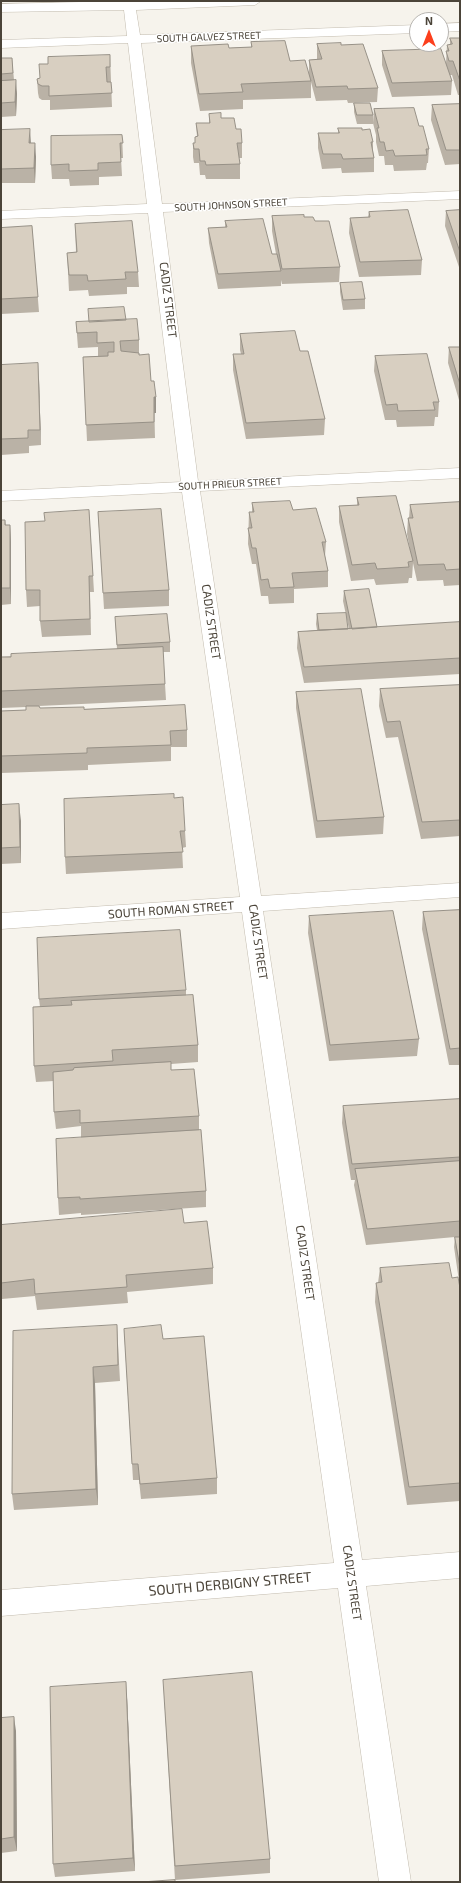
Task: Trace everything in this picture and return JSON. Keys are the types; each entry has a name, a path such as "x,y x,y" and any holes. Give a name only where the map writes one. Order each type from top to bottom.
{"street":[{"path":"1,8 255,1"},
{"name":"CADIZ STREET","path":"130,4 133,40 156,208 190,486 395,1882"},
{"path":"449,28 460,27"},
{"name":"SOUTH GALVEZ STREET","path":"1,44 409,28"},
{"name":"SOUTH JOHNSON STREET","path":"1,214 460,195"},
{"name":"SOUTH PRIEUR STREET","path":"1,496 460,473"},
{"name":"SOUTH ROMAN STREET","path":"1,921 460,890"},
{"name":"SOUTH DERBIGNY STREET","path":"1,1603 460,1564"}],"building":[{"path":"450,38 460,38 460,81 453,61 449,61 446,52 449,52 449,45 452,44"},
{"path":"285,41 290,61 305,60 311,81 241,84 243,92 199,94 191,46 228,44 229,48 252,47 251,42"},
{"path":"341,43 341,45 363,44 378,88 348,89 347,86 316,87 309,60 322,59 317,44"},
{"path":"409,50 409,52 442,52 452,81 392,83 382,51"},
{"path":"110,55 110,67 106,67 107,82 111,82 112,93 49,96 49,86 42,86 38,84 37,79 40,78 39,64 48,64 48,57"},
{"path":"1,58 12,58 13,73 1,74"},
{"path":"16,80 15,102 1,103 1,81"},
{"path":"354,103 370,103 373,115 357,115"},
{"path":"460,104 460,150 446,150 432,105"},
{"path":"414,108 419,126 423,126 429,149 426,149 427,155 395,156 393,150 386,151 384,142 380,142 377,128 379,128 374,109"},
{"path":"221,113 221,118 234,118 236,129 241,129 242,143 237,143 240,164 206,165 205,161 200,161 199,149 194,149 193,143 195,143 195,137 198,136 196,123 210,123 209,114"},
{"path":"338,128 362,128 362,130 370,129 374,158 343,159 341,154 323,154 318,133 339,133"},
{"path":"30,129 29,143 35,143 34,168 1,169 1,130"},
{"path":"122,135 123,143 120,143 121,162 98,163 98,170 69,171 69,164 51,165 51,136"},
{"path":"408,210 422,260 360,262 350,218 370,217 369,212"},
{"path":"460,210 460,252 446,211"},
{"path":"304,215 304,217 313,217 315,221 329,221 340,267 282,269 272,216"},
{"path":"263,219 272,254 277,254 281,271 218,274 208,228 227,227 225,221"},
{"path":"132,221 138,272 125,272 126,279 88,281 87,275 69,275 67,253 77,252 75,224"},
{"path":"32,226 38,297 1,299 1,228"},
{"path":"362,282 365,299 343,300 340,283"},
{"path":"124,307 126,320 89,322 88,309"},
{"path":"137,319 139,340 120,341 121,351 139,353 139,355 149,354 151,381 154,381 156,397 154,397 154,422 86,425 83,357 108,356 108,352 114,352 114,342 97,343 97,332 77,333 76,322"},
{"path":"295,331 300,351 308,351 325,419 246,423 233,354 244,354 240,334"},
{"path":"449,347 460,347 460,384"},
{"path":"427,354 439,402 433,402 435,410 398,411 397,404 386,405 375,356"},
{"path":"38,363 40,430 28,430 28,438 1,439 1,365"},
{"path":"396,496 413,561 408,562 409,567 377,569 375,563 352,565 339,506 359,505 357,498"},
{"path":"290,501 293,510 316,508 326,542 322,542 328,571 292,573 294,587 270,588 268,579 261,580 256,548 252,548 248,528 252,528 249,512 254,512 252,503"},
{"path":"460,502 460,569 446,570 444,564 418,565 408,518 413,518 410,505"},
{"path":"161,509 169,590 103,593 98,512"},
{"path":"89,510 93,576 89,576 90,619 40,621 40,590 26,590 25,522 45,521 44,513"},
{"path":"1,520 5,520 5,525 10,525 10,588 1,588"},
{"path":"369,589 377,627 352,629 344,591"},
{"path":"346,613 348,629 319,630 317,614"},
{"path":"167,614 170,642 117,645 115,617"},
{"path":"460,622 460,658 304,667 298,632"},
{"path":"163,647 165,684 1,691 1,657 11,657 11,654"},
{"path":"460,685 460,820 422,822 400,721 387,722 380,689"},
{"path":"361,689 384,817 317,821 296,692"},
{"path":"185,705 187,730 170,731 171,745 87,748 87,753 1,756 1,711 26,710 26,706 39,706 40,708 84,707 84,709"},
{"path":"174,794 174,798 183,797 185,831 180,831 183,852 65,857 64,799"},
{"path":"19,804 20,847 1,848 1,805"},
{"path":"460,910 460,1048 450,1049 423,912"},
{"path":"393,911 419,1039 330,1045 309,916"},
{"path":"180,930 186,990 39,999 37,938"},
{"path":"193,995 198,1045 112,1050 113,1061 34,1066 33,1007 72,1005 71,1001"},
{"path":"171,1062 171,1070 194,1069 199,1116 80,1123 80,1110 54,1112 53,1072 73,1070 74,1068"},
{"path":"460,1099 460,1157 352,1164 343,1106"},
{"path":"201,1130 206,1191 80,1199 80,1197 58,1198 56,1139"},
{"path":"460,1161 460,1221 367,1229 355,1169"},
{"path":"182,1209 184,1223 207,1221 213,1268 126,1275 127,1287 35,1294 34,1279 1,1283 1,1225"},
{"path":"455,1237 460,1237 460,1267"},
{"path":"449,1263 452,1278 458,1277 460,1288 460,1483 409,1487 376,1283 382,1282 380,1268"},
{"path":"117,1325 118,1365 93,1367 96,1489 12,1494 13,1331"},
{"path":"161,1325 163,1339 204,1336 217,1478 140,1484 138,1464 132,1464 124,1329"},
{"path":"252,1672 270,1859 175,1866 163,1680"},
{"path":"126,1682 133,1858 53,1864 50,1687"},
{"path":"14,1717 14,1837 1,1839 1,1718"},
{"path":"175,1880 175,1882 142,1882"}]}
